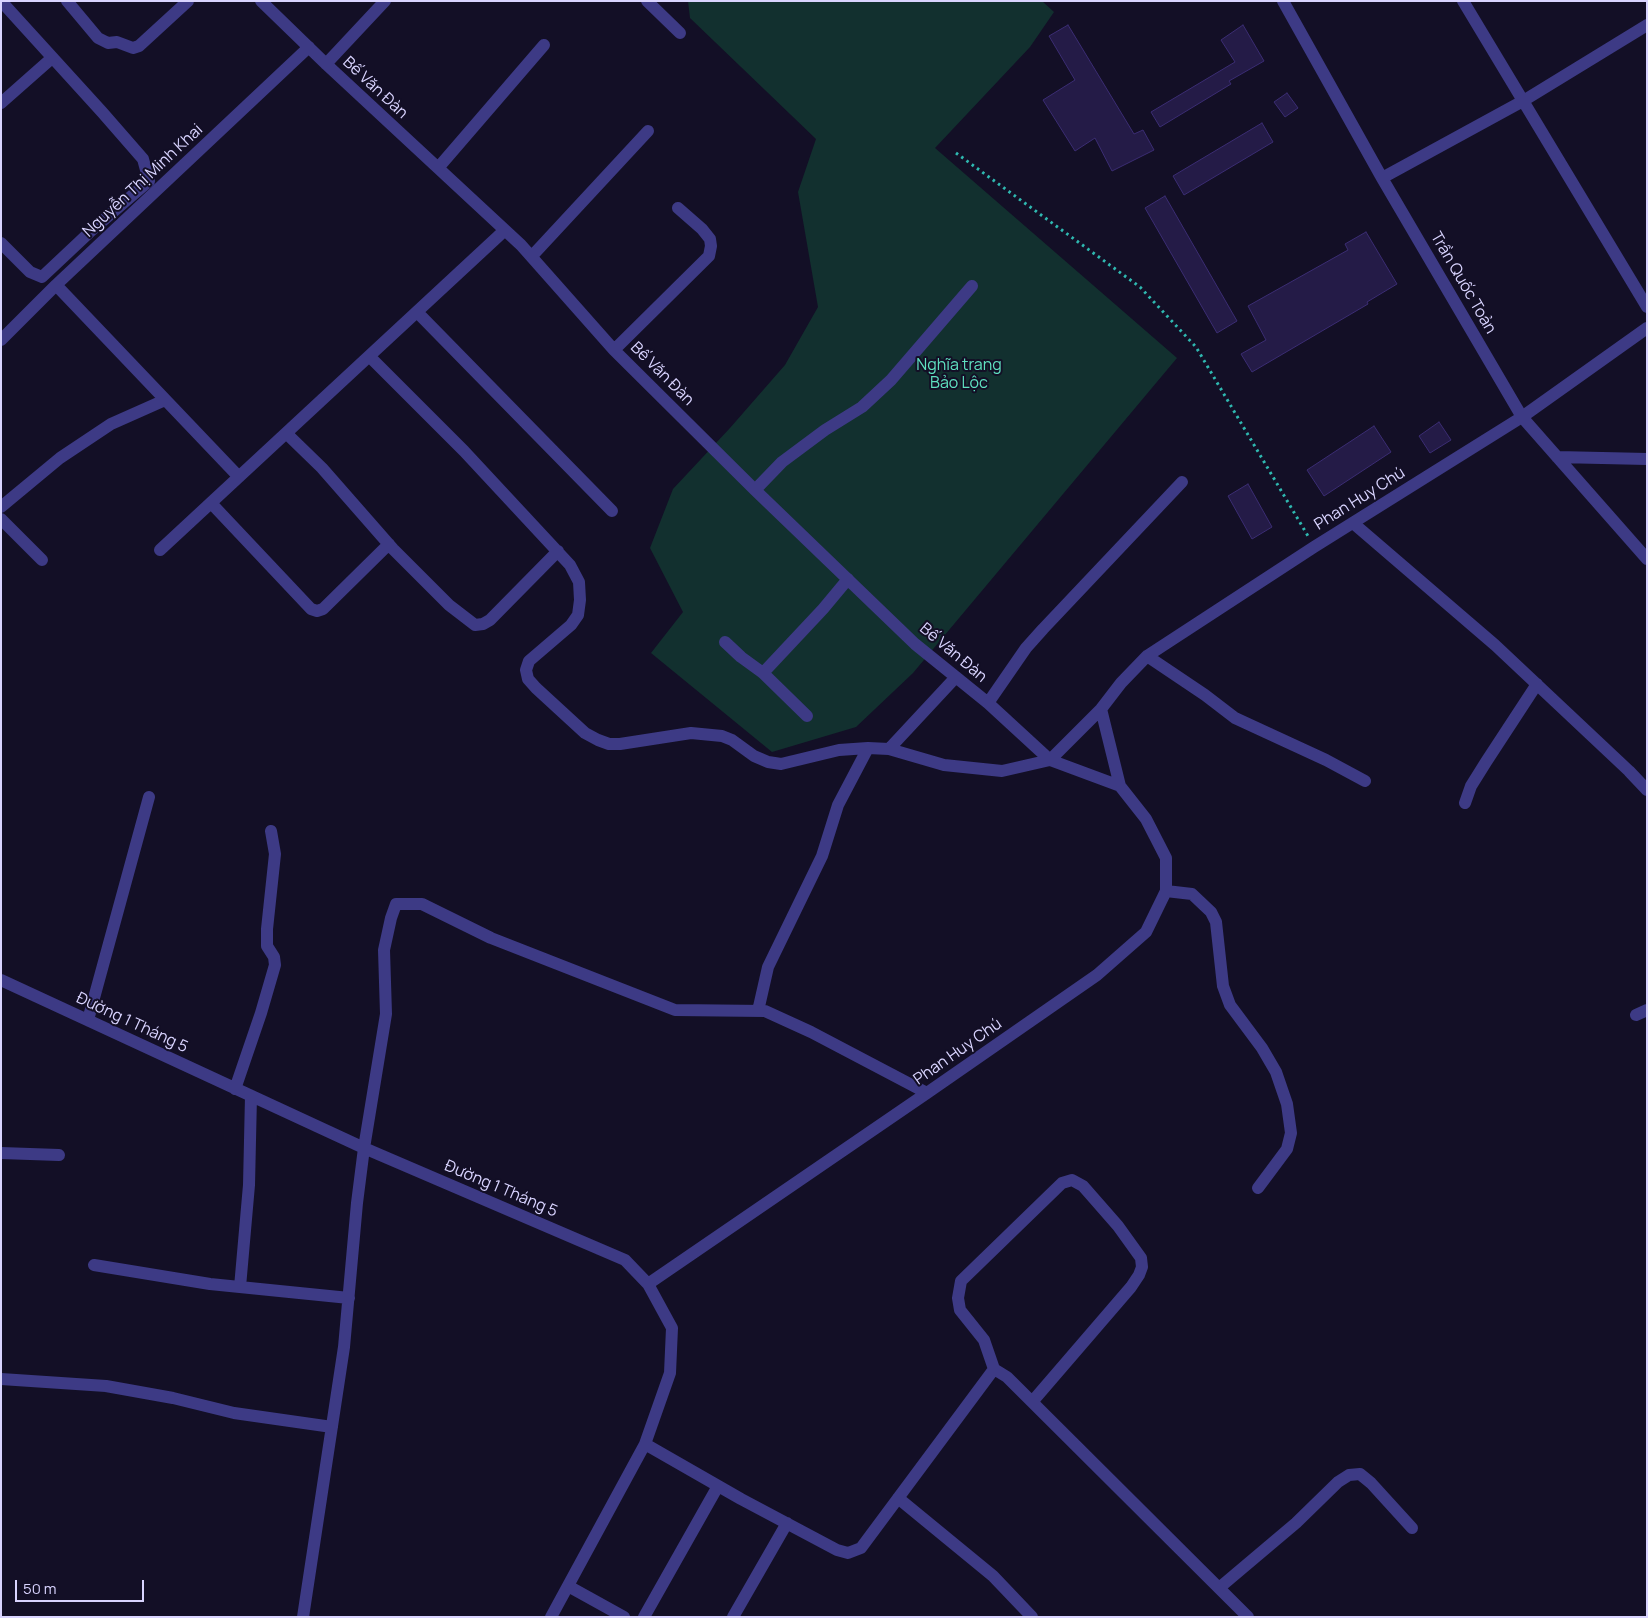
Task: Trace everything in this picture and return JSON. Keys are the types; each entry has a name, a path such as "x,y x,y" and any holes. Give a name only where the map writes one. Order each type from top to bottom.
{"street":[{"path":"1,243 30,272 42,277 92,230 149,181 143,160 2,1"},
{"path":"67,1 98,38 108,43 117,42 133,48 139,46 188,1"},
{"name":"Bế Văn Đàn","path":"261,1 532,256 584,318 614,350 755,490 915,644 988,703 1050,760"},
{"path":"326,64 385,1"},
{"path":"647,1 680,33"},
{"name":"Trần Quốc Toản","path":"1283,1 1382,178 1522,417 1647,559"},
{"path":"1463,1 1647,307"},
{"path":"1382,178 1523,101 1647,25"},
{"path":"438,168 544,44"},
{"name":"Nguyễn Thị Minh Khai","path":"1,340 56,284 309,47"},
{"path":"2,103 52,58"},
{"path":"532,256 648,132"},
{"path":"614,350 709,256 710,239 702,229 678,208"},
{"path":"160,550 505,230"},
{"path":"56,284 239,477"},
{"path":"755,490 782,462 825,430 862,407 891,380 972,286"},
{"path":"417,312 612,511"},
{"name":"Phan Huy Chú","path":"1050,760 1101,709 1120,684 1148,656 1314,547 1522,417 1647,328"},
{"path":"369,356 464,451 570,565 579,582 580,600 578,615 571,625 529,660 526,670 528,679 536,688 585,733 609,744 691,733 722,736 732,740 754,756 768,762 781,764 839,750 868,748 889,749 944,765 1002,771 1050,760 1120,786"},
{"path":"1,507 60,458 111,424 165,400"},
{"path":"286,433 322,468 389,544 449,606 474,625 490,620 558,552"},
{"path":"1557,458 1647,459"},
{"path":"988,703 1026,648 1182,482"},
{"path":"211,502 311,608 317,610 322,609 389,544"},
{"path":"1,519 42,560"},
{"path":"1353,523 1495,644 1647,790"},
{"path":"763,673 823,609 848,579"},
{"path":"725,642 741,657 763,673 807,716"},
{"path":"1148,656 1235,718 1326,760 1365,781"},
{"path":"889,749 956,677"},
{"path":"1464,803 1471,786 1537,684"},
{"path":"1101,709 1120,786"},
{"path":"758,1012 768,967 822,856 838,805 868,748"},
{"name":"Phan Huy Chú","path":"648,1284 1097,975 1146,932 1166,891 1166,858 1146,818 1120,786"},
{"path":"88,1020 149,797"},
{"path":"235,1089 275,965 274,957 267,946 267,929 276,854 271,831"},
{"path":"1166,891 1192,894 1211,912 1216,922 1223,986 1230,1005 1262,1048 1276,1072 1287,1104 1291,1133 1287,1149 1258,1188"},
{"path":"303,1617 344,1347 357,1203 386,1014 384,950 396,904 422,904 491,938 675,1010 765,1012 811,1032 927,1093"},
{"name":"Đường 1 Tháng 5","path":"1,980 364,1148 625,1260 648,1284 672,1328 670,1373 645,1444 552,1617"},
{"path":"240,1287 248,1185 251,1096"},
{"path":"1,1153 59,1155"},
{"path":"1032,1402 1131,1287 1140,1275 1142,1267 1141,1258 1118,1226 1083,1186 1072,1180 1062,1183 961,1281 958,1298 960,1310 984,1340 994,1369 1007,1377 1032,1402 1219,1588 1248,1617"},
{"path":"94,1265 210,1284 349,1298"},
{"path":"645,1444 837,1550 848,1553 861,1548 994,1369"},
{"path":"1,1379 106,1386 172,1398 234,1413 332,1427"},
{"path":"1219,1588 1296,1523 1338,1482 1349,1475 1360,1474 1372,1483 1412,1528"},
{"path":"644,1617 718,1486"},
{"path":"898,1498 993,1576 1032,1617"},
{"path":"733,1617 787,1523"},
{"path":"568,1586 624,1617"}],"path":[{"path":"956,153 1140,287 1196,347 1314,547"}],"green space":[{"name":"Nghĩa trang Bảo Lộc","path":"688,1 1042,1 1054,12 1030,47 935,148 1177,358 913,673 856,727 772,752 651,653 683,612 650,548 673,489 785,365 818,307 798,192 816,139 690,18"}],"building":[{"path":"1068,25 1134,134 1143,130 1154,150 1112,171 1095,138 1075,151 1043,100 1075,80 1049,36"},
{"path":"1243,25 1264,61 1229,81 1231,84 1160,127 1151,112 1235,62 1221,40"},
{"path":"1287,93 1298,108 1285,117 1274,102"},
{"path":"1262,123 1273,142 1184,195 1173,176"},
{"path":"1165,196 1237,321 1217,333 1145,208"},
{"path":"1366,232 1397,284 1367,302 1368,304 1252,372 1241,354 1266,340 1248,306 1348,250 1345,244"},
{"path":"1439,422 1451,440 1430,453 1419,436"},
{"path":"1374,426 1391,452 1324,496 1307,470"},
{"path":"1248,484 1272,527 1252,539 1228,496"}]}
